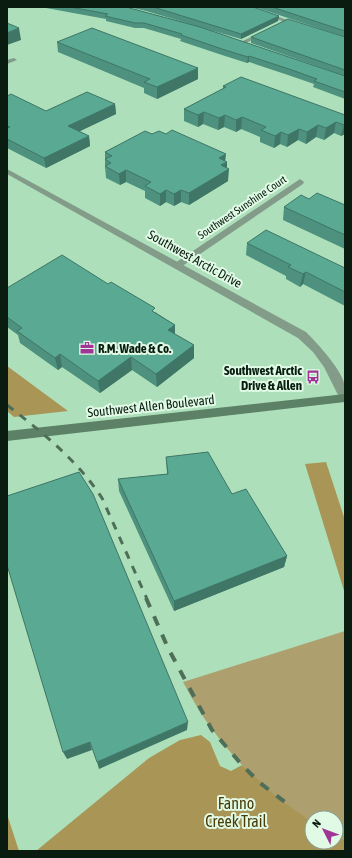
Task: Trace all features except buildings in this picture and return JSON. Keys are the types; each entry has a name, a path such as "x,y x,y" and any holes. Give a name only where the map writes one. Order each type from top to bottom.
{"main road":[{"name":"Southwest Allen Boulevard","path":"7,436 345,398"}],"street":[{"path":"244,7 309,28"},
{"path":"281,24 288,21"},
{"path":"249,46 239,42 274,28"},
{"path":"7,62 14,60"},
{"name":"Southwest Arctic Drive","path":"7,171 302,335 323,356 338,381 345,398"},
{"name":"Southwest Sunshine Court","path":"178,265 300,182"}],"shaded area":[{"path":"345,631 345,840 344,810 304,810 304,817 270,792 222,743 200,712 183,682"}],"green space":[{"path":"7,366 68,411 14,417 7,411"},
{"path":"326,462 345,520 345,594 305,464"},
{"name":"Fanno Creek Trail","path":"201,735 210,742 220,766 231,771 242,765 278,798 304,816 304,850 344,850 344,840 345,851 36,851 149,758 180,740"},
{"path":"7,814 19,851 7,851"}],"railway":[{"path":"7,405 59,448 82,471 92,484 102,498 147,599"},
{"path":"146,598 168,648 212,730 242,765 260,783 285,802"}],"place":[{"name":"R.M. Wade & Co.","path":"87,348"},
{"name":"Southwest Arctic Drive & Allen","path":"313,377"}]}
